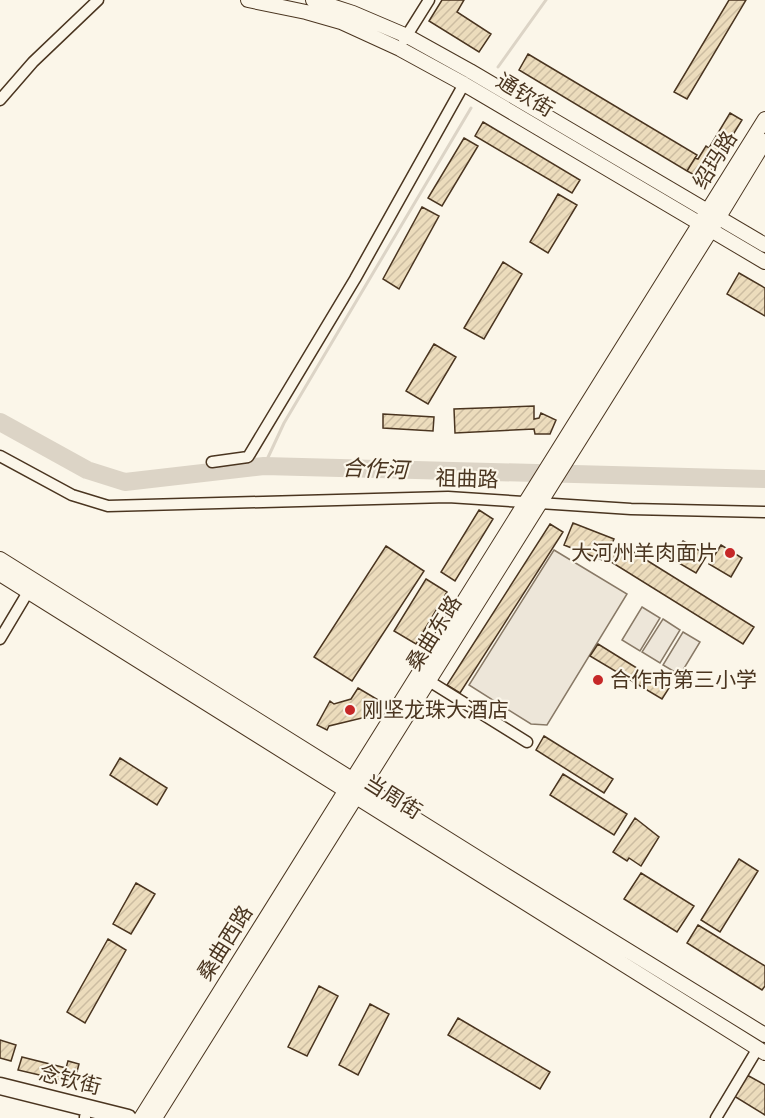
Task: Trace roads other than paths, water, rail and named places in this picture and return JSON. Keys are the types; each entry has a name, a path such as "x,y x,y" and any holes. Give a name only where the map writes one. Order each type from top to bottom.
{"highway":[{"name":"念钦街","path":"0,1086 128,1118"},
{"name":"念钦街","path":"0,1097 87,1118"}],"main road":[{"name":"通钦街","path":"248,0 306,12 403,42 464,84 710,221 765,262"},
{"path":"313,0 353,13 710,221 765,245"},
{"name":"绍玛路","path":"710,221 765,119"},
{"name":"绍玛路","path":"710,221 765,141"},
{"path":"538,496 710,221"},
{"name":"桑曲东路","path":"354,788 429,681 538,496"},
{"name":"桑曲东路","path":"354,788 538,496"},
{"name":"当周街","path":"0,559 761,1051"},
{"name":"当周街","path":"0,574 765,1035"},
{"name":"桑曲西路","path":"141,1118 354,788"},
{"name":"桑曲西路","path":"155,1118 354,788"}],"street":[{"path":"0,100 33,62 98,0"},
{"path":"403,42 429,0"},
{"path":"212,462 248,457 356,279 464,84"},
{"name":"祖曲路","path":"0,456 72,495 108,506 448,496 538,496 631,508 765,512"},
{"path":"0,639 28,592"},
{"path":"429,681 527,741"},
{"path":"716,1118 761,1051"}],"waterway":[{"path":"498,67 546,0"},
{"path":"264,466 284,423 471,108"},
{"name":"合作河","path":"0,422 87,470 125,482 264,466 765,479"}],"place":[{"name":"大河州羊肉面片","path":"730,553"},
{"name":"合作市第三小学","path":"598,680"},
{"name":"刚坚龙珠大酒店","path":"350,710"}]}
